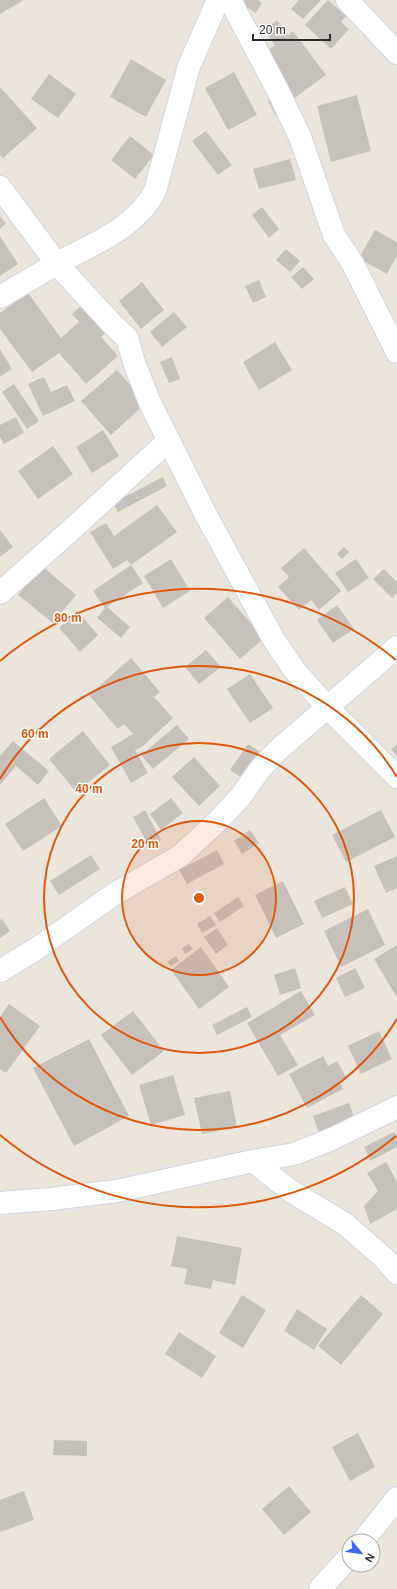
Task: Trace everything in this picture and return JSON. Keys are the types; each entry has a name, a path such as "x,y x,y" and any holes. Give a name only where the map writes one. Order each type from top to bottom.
{"street":[{"path":"0,297 115,232 148,204 155,191 189,66 218,0"},
{"path":"230,0 278,91 300,137 334,235 353,264 397,352"},
{"path":"347,0 397,53"},
{"path":"0,186 57,264 113,325 127,338 135,365 150,403 210,521 274,640 296,671 328,708 397,777"},
{"path":"0,593 169,440"},
{"path":"0,971 36,949 113,895 180,856 219,820 236,801 260,769 278,750 397,647"},
{"path":"0,1203 51,1199 117,1191 253,1161 294,1154 332,1139 397,1107"},
{"path":"253,1161 289,1190 345,1224 384,1258 397,1273"},
{"path":"369,1533 397,1498"},
{"path":"320,1589 341,1566"}],"building":[{"path":"0,0 24,0 0,14"},
{"path":"244,0 258,0 262,3 256,13 241,4"},
{"path":"299,0 321,0 303,19 291,9"},
{"path":"328,0 346,16 341,22 349,29 331,49 305,25"},
{"path":"277,20 288,35 293,31 326,75 293,99 261,56 275,45 264,30"},
{"path":"131,59 166,80 146,117 110,97"},
{"path":"234,72 257,115 228,130 205,88"},
{"path":"49,74 76,94 58,118 31,99"},
{"path":"0,87 37,128 3,158 0,155"},
{"path":"357,95 371,151 331,162 317,106"},
{"path":"276,98 283,111 275,115 268,101"},
{"path":"206,131 232,165 218,175 192,141"},
{"path":"130,136 154,155 135,179 111,160"},
{"path":"290,159 296,180 259,189 253,169"},
{"path":"262,207 279,229 269,238 252,215"},
{"path":"0,216 6,223 0,229"},
{"path":"375,230 397,242 397,255 387,274 359,258"},
{"path":"0,236 18,264 0,276"},
{"path":"286,249 300,261 290,272 276,260"},
{"path":"303,267 314,279 302,289 291,277"},
{"path":"259,280 266,297 253,303 245,286"},
{"path":"142,282 164,310 141,329 119,301"},
{"path":"28,293 61,338 79,322 72,314 85,302 109,330 101,337 118,356 86,384 59,353 32,372 0,329 0,313"},
{"path":"174,312 187,327 162,347 150,332"},
{"path":"275,342 292,370 259,390 243,362"},
{"path":"0,349 12,369 0,377"},
{"path":"172,357 180,379 169,383 160,362"},
{"path":"117,370 146,403 111,435 81,401"},
{"path":"44,377 51,392 67,385 75,401 43,416 28,384"},
{"path":"14,384 39,421 27,429 2,392"},
{"path":"16,417 24,433 4,444 0,437 0,425"},
{"path":"103,430 119,456 92,473 76,447"},
{"path":"53,446 73,474 38,499 18,471"},
{"path":"163,477 167,486 118,512 113,503"},
{"path":"157,505 177,532 131,565 127,560 113,569 90,532 106,523 114,536"},
{"path":"0,530 13,547 0,557"},
{"path":"344,547 349,552 342,559 337,554"},
{"path":"304,548 341,591 319,610 311,600 299,610 278,587 289,577 281,568"},
{"path":"171,559 190,591 163,608 144,576"},
{"path":"356,559 369,578 348,592 335,573"},
{"path":"131,565 143,583 107,607 130,627 121,638 97,618 105,608 93,591"},
{"path":"42,566 76,595 53,623 18,595"},
{"path":"384,569 397,582 397,593 392,598 373,579"},
{"path":"228,597 264,638 240,659 204,618"},
{"path":"337,605 354,629 333,643 317,620"},
{"path":"77,611 98,635 80,652 59,628"},
{"path":"206,650 221,667 199,684 185,667"},
{"path":"131,658 160,692 154,697 173,718 143,746 135,750 148,773 131,783 111,747 133,734 124,724 118,729 89,695"},
{"path":"250,674 273,708 250,723 227,689"},
{"path":"177,725 189,739 153,769 141,755"},
{"path":"83,731 110,765 76,792 49,759"},
{"path":"13,741 49,771 38,785 16,766 0,785 0,756"},
{"path":"248,744 262,753 245,780 230,770"},
{"path":"397,744 397,756 391,749"},
{"path":"194,757 220,786 199,806 172,777"},
{"path":"44,798 62,826 23,851 5,824"},
{"path":"171,798 183,813 161,830 150,814"},
{"path":"145,810 161,840 149,846 133,817"},
{"path":"381,810 395,837 346,862 332,835"},
{"path":"250,830 259,843 242,854 234,841"},
{"path":"217,850 224,864 187,884 179,870"},
{"path":"91,855 100,869 59,895 50,881"},
{"path":"397,856 397,888 386,893 374,866"},
{"path":"283,881 304,924 276,938 255,895"},
{"path":"345,887 353,904 322,918 314,901"},
{"path":"238,897 244,906 220,922 214,913"},
{"path":"368,909 385,945 341,967 324,931"},
{"path":"210,916 216,925 202,933 197,924"},
{"path":"2,919 10,931 0,938 0,920"},
{"path":"217,928 228,945 216,954 204,937"},
{"path":"189,944 193,949 185,954 182,948"},
{"path":"397,945 397,995 396,996 374,959"},
{"path":"201,947 229,987 199,1009 171,970"},
{"path":"176,956 179,961 171,966 167,962"},
{"path":"295,968 301,988 280,995 274,975"},
{"path":"355,968 365,988 345,997 336,978"},
{"path":"301,991 315,1015 280,1035 298,1065 278,1076 247,1023"},
{"path":"9,1004 40,1026 6,1073 0,1069 0,1017"},
{"path":"247,1007 252,1017 217,1035 212,1025"},
{"path":"133,1011 164,1051 132,1075 101,1035"},
{"path":"379,1031 392,1059 361,1074 348,1046"},
{"path":"89,1039 129,1116 74,1146 33,1068"},
{"path":"323,1056 328,1066 337,1061 346,1077 339,1081 343,1089 307,1108 289,1074"},
{"path":"173,1075 185,1115 151,1125 139,1085"},
{"path":"230,1091 237,1127 202,1134 194,1098"},
{"path":"349,1103 356,1123 320,1136 313,1116"},
{"path":"394,1132 397,1137 397,1147 370,1161 364,1147"},
{"path":"386,1162 397,1182 397,1209 370,1224 364,1206 378,1191 367,1173"},
{"path":"177,1236 242,1248 235,1285 213,1280 211,1289 184,1284 187,1269 171,1266"},
{"path":"242,1295 266,1310 243,1348 219,1333"},
{"path":"361,1295 383,1314 341,1365 318,1346"},
{"path":"297,1309 327,1329 314,1350 284,1331"},
{"path":"179,1332 216,1356 202,1378 165,1354"},
{"path":"358,1433 375,1467 350,1481 332,1447"},
{"path":"54,1440 87,1441 87,1456 53,1455"},
{"path":"289,1486 311,1512 284,1535 262,1509"},
{"path":"24,1491 34,1520 0,1532 0,1500"}]}
